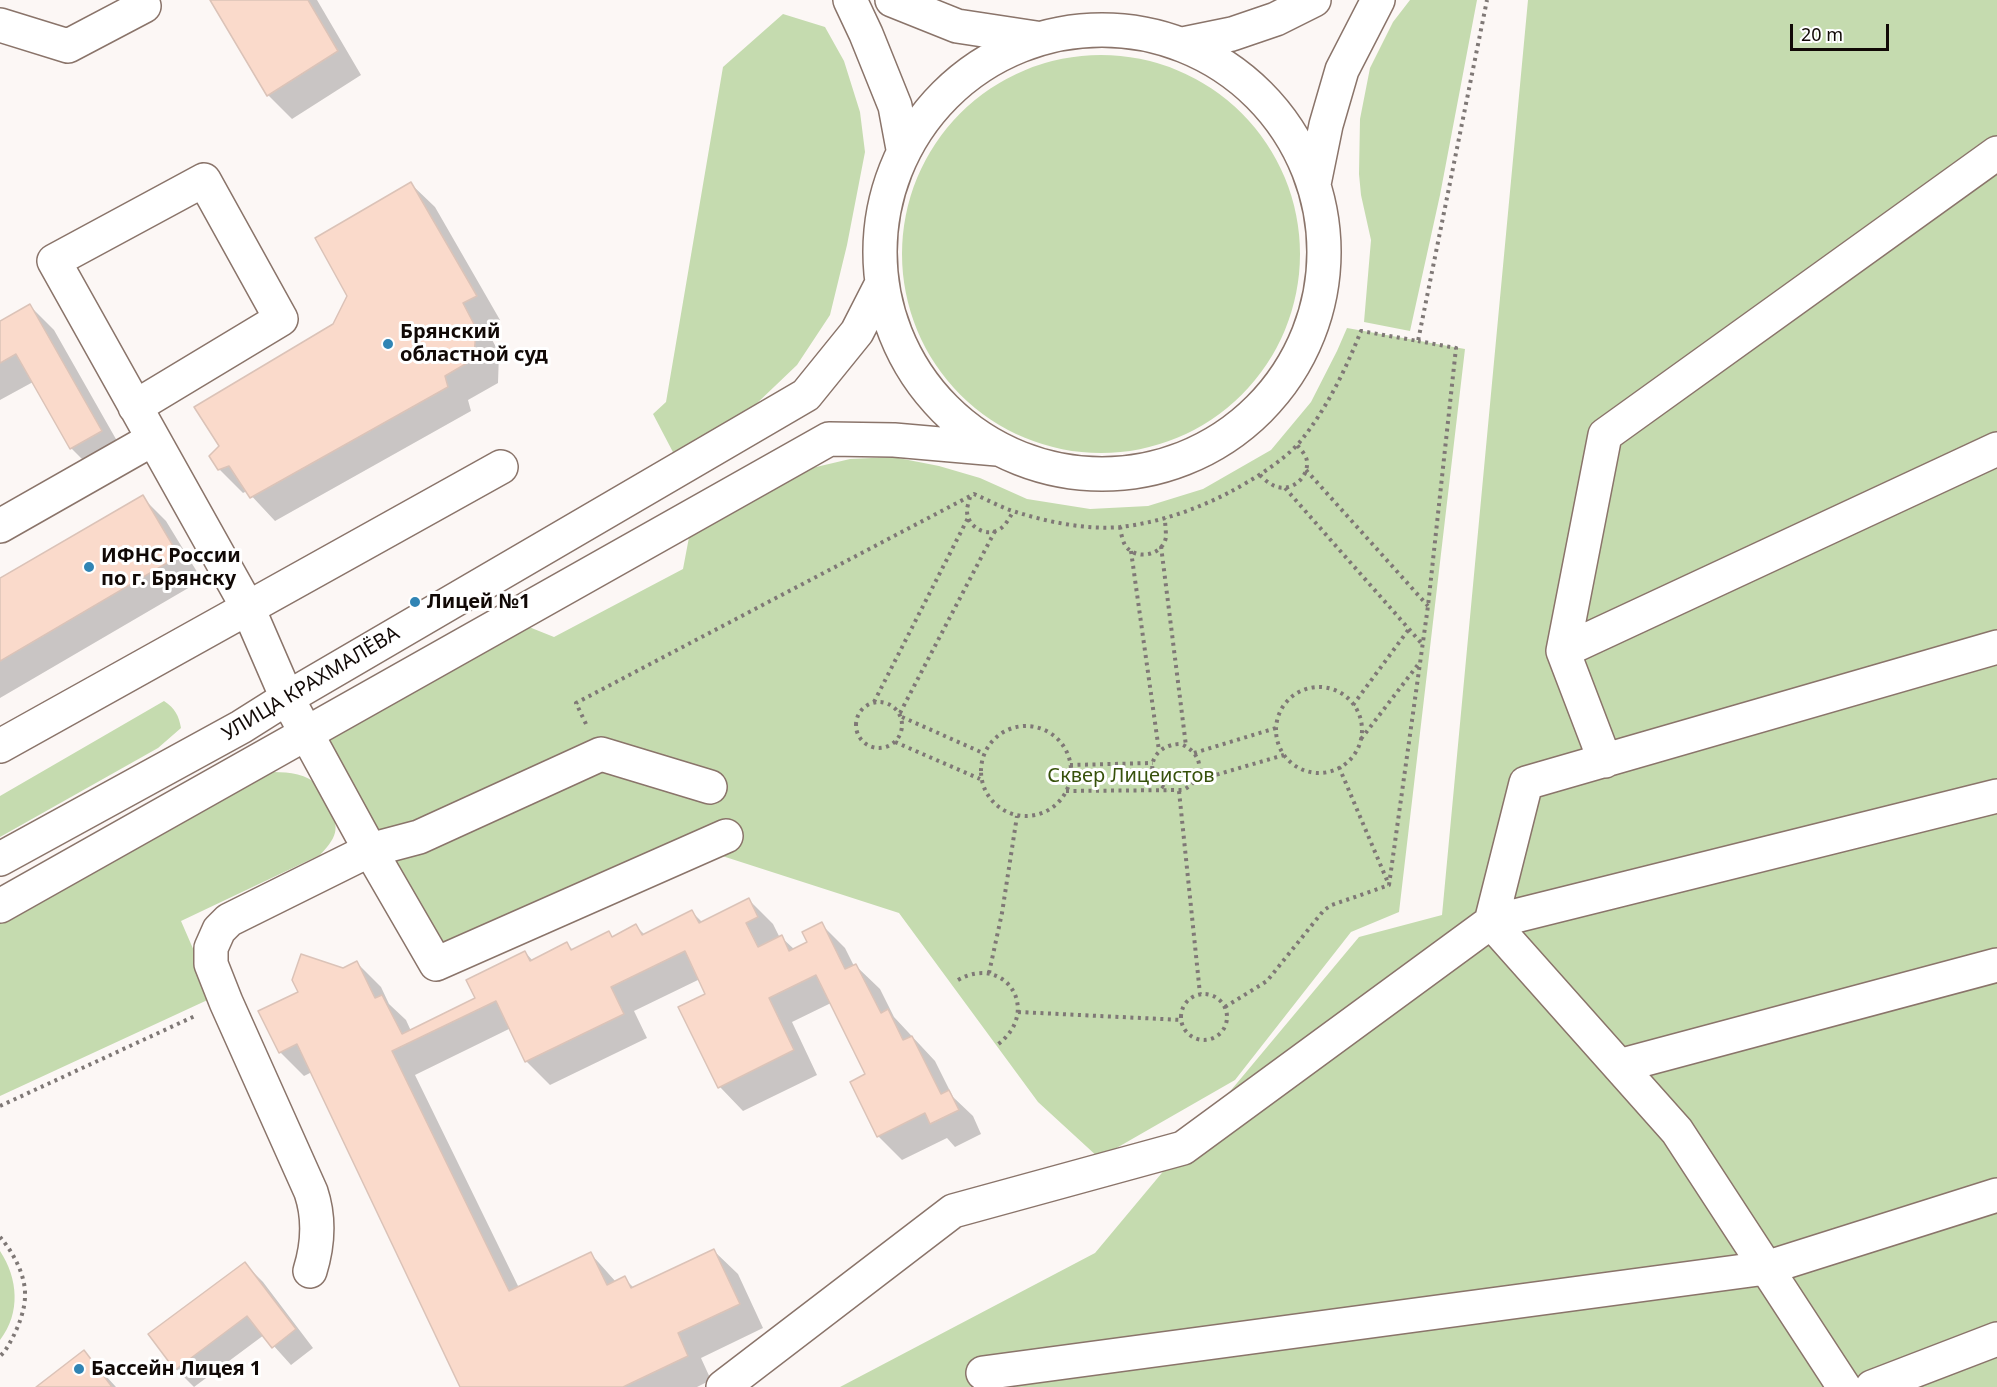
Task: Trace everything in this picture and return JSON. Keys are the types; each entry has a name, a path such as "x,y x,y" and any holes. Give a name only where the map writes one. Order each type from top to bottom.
{"main road":[{"path":"0,19 10,0"},
{"path":"0,25 68,46 144,6 140,0"},
{"path":"849,0 866,34 895,106 903,149"},
{"path":"892,0 957,27 1036,38 1110,28 1183,44 1227,67 1264,99 1294,139 1314,184 1325,245 1320,297 1304,346 1277,390 1241,426 1197,453 1148,470 1096,475 1045,468 997,449 942,407 910,367 880,287 880,216 903,149 935,102 976,66 1036,38"},
{"path":"1183,44 1232,34 1276,19 1314,0"},
{"path":"1314,184 1326,125 1341,70 1378,0"},
{"path":"1605,760 1563,651 1605,435 1997,153"},
{"path":"135,407 281,319 204,180 54,261 135,407 248,608 287,698 306,734 436,964 726,836"},
{"name":"УЛИЦА КРАХМАЛЁВА","path":"0,859 242,727 287,698 806,395 857,332 880,287"},
{"path":"0,526 153,439"},
{"path":"0,906 829,439 894,440 997,449"},
{"path":"1563,651 1997,449"},
{"path":"0,746 501,466"},
{"path":"1491,922 1526,783 1997,647"},
{"path":"310,1271 315,1255 317,1209 211,964 211,948 219,930 229,920 370,850 419,837 601,754 710,787"},
{"path":"723,1387 953,1211 1183,1148 1491,922 1997,796"},
{"path":"1491,922 1677,1131 1844,1387"},
{"path":"1620,1066 1997,965"},
{"path":"984,1373 1766,1268 1997,1195"},
{"path":"1872,1387 1997,1339"}],"path":[{"path":"1418,341 1487,0"},
{"path":"601,754 576,704 974,494 1014,511 1074,525 1120,527 1164,518 1208,503 1260,474 1297,445 1317,419 1338,384 1361,331 1456,348 1428,606 1389,885"},
{"path":"1260,474 1270,484 1285,488 1299,482 1306,470 1305,455 1297,445"},
{"path":"1306,470 1428,606"},
{"path":"1285,488 1423,645"},
{"path":"970,496 968,518 977,529 984,532 995,531 1005,526 1014,511"},
{"path":"968,518 874,702 861,710 857,717 857,732 860,738 873,747 888,747 900,736 903,729 901,715 995,531"},
{"path":"1120,527 1124,544 1143,555 1161,546 1166,537 1164,518"},
{"path":"1161,546 1186,746"},
{"path":"1131,550 1159,751 1153,763 1153,774 1156,780 1168,790"},
{"path":"1353,705 1409,629"},
{"path":"1360,740 1361,726 1358,713 1339,692 1325,688 1311,688 1297,693 1286,702 1279,714 1276,728 1277,742 1293,765 1306,771 1320,773 1333,770 1346,763 1355,753 1360,740 1420,661"},
{"path":"874,702 889,703 901,715 983,753"},
{"path":"1020,725 1035,726 1049,732 1060,741 1068,754 1070,783 1063,798 1052,808 1039,815 1017,816 1008,813 995,805 980,779 983,753 993,738 1006,729 1020,725"},
{"path":"1194,753 1276,728"},
{"path":"895,742 980,779"},
{"path":"1066,791 1179,791 1190,787 1195,782 1200,768 1194,753 1186,746 1173,744 1159,751"},
{"path":"1195,782 1284,755"},
{"path":"1070,765 1153,763"},
{"path":"1339,767 1389,885"},
{"path":"1179,791 1200,994"},
{"path":"989,974 1002,913 1017,816"},
{"path":"1225,1007 1267,981 1324,910 1332,904 1389,885"},
{"path":"958,980 977,972 989,974 1000,978 1016,995 1018,1018 1006,1039 998,1046"},
{"path":"1200,994 1213,995 1220,999 1225,1007 1227,1019 1226,1026 1221,1033 1207,1040 1192,1036 1186,1031 1182,1020 1186,1002 1200,994"},
{"path":"0,1106 226,1002"},
{"path":"1018,1012 1182,1020"},
{"path":"0,1237 13,1254 26,1297 18,1327 5,1352 0,1356"}],"green space":[{"path":"1410,0 1477,0 1440,195 1410,331 1364,322 1371,240 1359,174 1360,119 1370,68 1393,22"},
{"path":"1528,0 1997,0 1997,1387 840,1387 1095,1253 1359,937 1442,915"},
{"path":"783,14 825,27 844,61 860,112 865,152 847,245 830,315 797,365 753,407 675,456 653,414 666,402 723,67"},
{"path":"1101,55 1140,58 1177,70 1212,88 1242,113 1267,143 1285,178 1297,215 1300,254 1297,293 1285,330 1267,365 1242,395 1212,420 1177,438 1140,450 1101,453 1062,450 1025,438 990,420 960,395 935,365 917,330 905,293 902,254 905,215 917,178 935,143 960,113 990,88 1025,70 1062,58"},
{"name":"Сквер Лицеистов","path":"1347,328 1465,349 1399,912 1351,932 1235,1080 1099,1158 1038,1102 899,913 713,853 429,978 305,750 529,627 554,637 683,569 690,532 765,486 812,468 850,459 893,457 939,466 980,478 1027,499 1090,509 1148,506 1203,489 1271,450 1311,402"},
{"path":"164,701 176,713 181,728 158,748 0,837 0,796"},
{"path":"268,772 298,774 316,784 334,817 336,830 320,855 181,921 214,997 0,1096 0,920"},
{"path":"0,1251 11,1272 15,1296 7,1330 0,1340"}],"building":[{"path":"210,0 308,0 338,51 267,96"},
{"name":"Брянский областной суд","path":"411,182 477,296 463,303 476,328 474,359 445,376 448,387 250,498 229,466 218,470 209,456 219,446 194,407 333,324 347,296 315,238"},
{"path":"30,304 102,431 70,449 16,354 0,363 0,321"},
{"name":"ИФНС России по г. Брянску","path":"143,495 179,556 0,661 0,578"},
{"path":"749,898 758,917 746,923 758,947 782,935 789,951 807,942 802,932 822,922 845,969 856,964 881,1013 888,1009 903,1040 912,1036 941,1094 949,1090 959,1110 930,1124 925,1113 877,1137 850,1082 865,1074 816,975 769,998 794,1050 718,1088 678,1007 705,994 685,951 611,987 624,1014 525,1062 496,1001 392,1051 509,1291 591,1252 607,1285 625,1276 631,1288 714,1249 740,1304 678,1333 688,1356 623,1387 460,1387 297,1044 279,1053 258,1011 298,992 292,980 301,954 343,968 357,961 375,998 382,995 402,1034 475,998 466,980 525,951 530,961 567,942 571,950 609,931 612,937 636,924 642,935 692,910 699,923"},
{"path":"245,1262 296,1329 272,1348 247,1316 175,1370 148,1334"},
{"name":"Бассейн Лицея 1","path":"84,1350 112,1387 36,1387"}],"place":[{"name":"Брянский областной суд","path":"388,344"},
{"name":"ИФНС России по г. Брянску","path":"89,567"},
{"name":"Лицей №1","path":"415,602"},
{"name":"Бассейн Лицея 1","path":"79,1369"}]}
